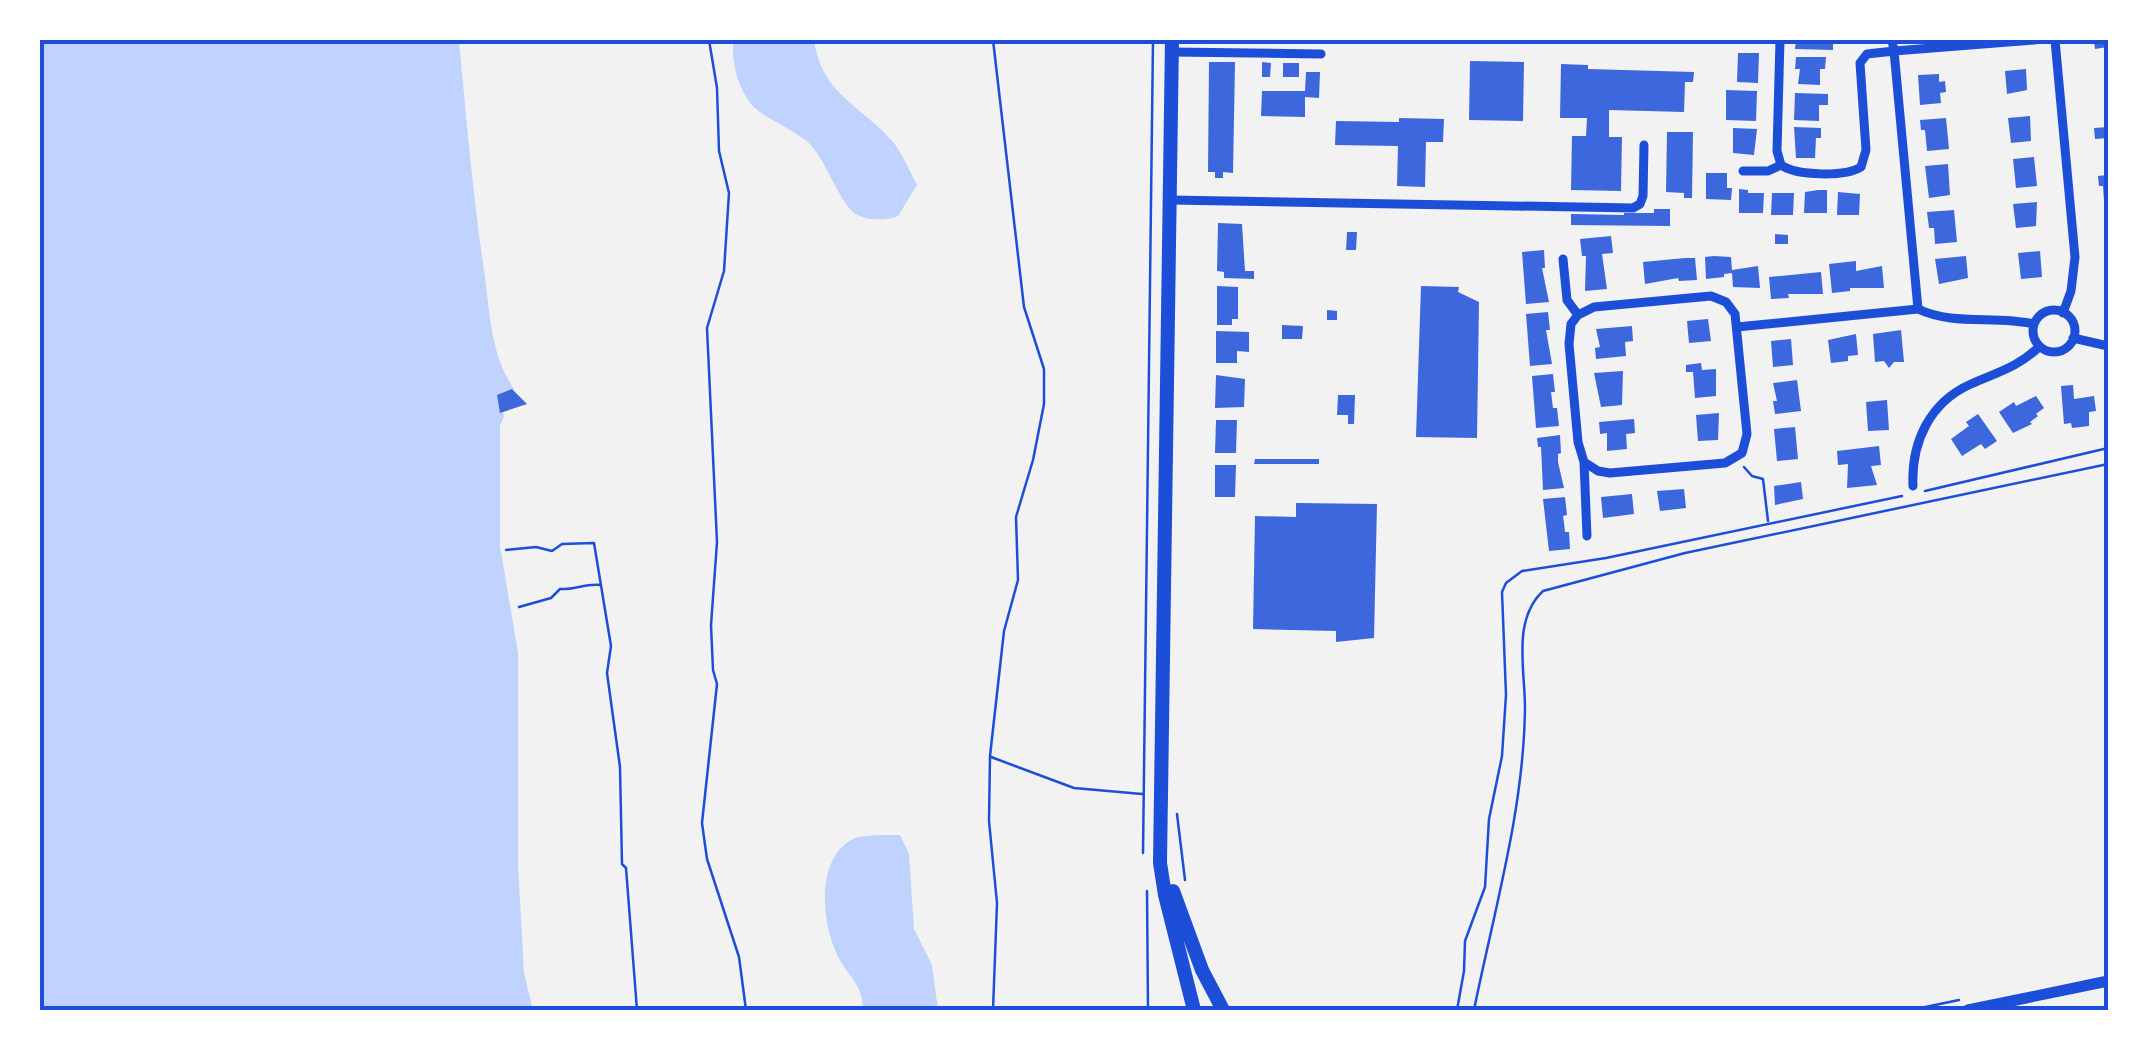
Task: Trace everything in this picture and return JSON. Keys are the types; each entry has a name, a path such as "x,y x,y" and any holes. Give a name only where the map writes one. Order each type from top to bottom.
{"main road":[{"path":"1172,46 1162,881 1194,1010"},
{"path":"1162,826 1166,866 1180,916 1223,1010"}],"street":[{"path":"1780,40 1777,150 1781,165 1788,170 1851,172 1861,167 1866,144 1860,64 1867,54 1893,46 2035,40"},
{"path":"2055,40 2075,258 2072,291 2063,313"},
{"path":"1172,46 1320,54"},
{"path":"1893,46 1918,310"},
{"path":"1170,200 1633,208 1643,196 1644,145"},
{"path":"1743,171 1768,171 1781,165"},
{"path":"1564,259 1568,300 1578,315"},
{"path":"1584,462 1610,474 1737,458 1747,434 1737,327 1731,306 1712,296 1594,307 1578,315 1571,324 1568,344 1579,451 1584,462 1587,536"},
{"path":"1737,327 1918,310 1943,319 1999,318 2034,324"},
{"path":"2046,312 2063,313 2073,324 2073,338 2067,348 2057,352 2040,347 2034,338 2034,324 2046,312"},
{"path":"2073,338 2108,346"},
{"path":"1913,486 1916,447 1933,414 1963,388 2014,368 2040,347"},
{"path":"1968,1010 2108,981"}],"path":[{"path":"709,40 728,214 724,271 707,328 717,542 712,652 718,684 702,822 708,859 739,957 746,1010"},
{"path":"992,1010 997,903 989,821 990,756 1004,631 1018,580 1016,517 1034,460 1044,386 1044,369 1024,308 993,40"},
{"path":"1145,860 1153,40"},
{"path":"1457,1010 1465,941 1486,887 1489,820 1502,756 1506,694 1502,592 1506,583 1522,571 1606,558 1768,521 1931,490 2108,448"},
{"path":"1737,458 1747,472 1763,479 1768,521"},
{"path":"1474,1010 1518,787 1524,732 1524,624 1534,599 1543,591 1685,553 2108,464"},
{"path":"506,550 536,547 552,551 562,544 594,543 610,646 608,673 614,709 612,729 620,766 622,864 626,868 637,1010"},
{"path":"519,607 551,598 560,589 581,584 603,585"},
{"path":"990,756 1074,788 1144,794"},
{"path":"1177,808 1188,891"},
{"path":"1148,891 1148,1010"}],"water":[{"path":"40,40 459,40 490,317 500,361 514,389 498,398 504,416 500,426 500,546 518,653 518,864 524,973 533,1010 40,1010"},
{"path":"733,40 814,40 818,59 834,87 894,143 917,185 898,216 875,219 853,212 811,145 753,106 738,79"},
{"path":"900,835 909,854 914,929 932,965 938,1010 863,1010 859,989 834,948 825,896 832,863 840,849 853,839"}],"building":[{"path":"1736,40 1759,40 1759,44 1736,44"},
{"path":"1796,40 1833,40 1833,50 1795,49"},
{"path":"2094,40 2108,40 2108,47 2095,49"},
{"path":"1738,53 1759,53 1758,83 1737,82"},
{"path":"1796,57 1826,57 1825,69 1820,69 1820,85 1798,84 1800,69 1795,69"},
{"path":"1470,61 1524,62 1523,121 1469,120"},
{"path":"1209,62 1235,62 1233,173 1223,172 1223,178 1208,172"},
{"path":"1262,62 1271,63 1270,77 1262,77"},
{"path":"1283,63 1299,63 1299,77 1283,77"},
{"path":"1561,64 1588,65 1588,69 1694,72 1693,82 1685,82 1684,112 1609,110 1609,137 1622,137 1621,191 1571,190 1572,136 1586,136 1587,118 1560,118"},
{"path":"2026,69 2027,90 2007,94 2005,71"},
{"path":"1306,72 1320,72 1319,98 1305,97 1305,117 1261,116 1262,91 1305,91"},
{"path":"1939,74 1939,82 1945,81 1946,92 1940,93 1941,103 1920,105 1918,75"},
{"path":"1726,90 1757,91 1756,121 1726,120"},
{"path":"1795,93 1828,94 1828,105 1819,105 1819,121 1794,120"},
{"path":"2030,116 2031,141 2011,143 2008,118"},
{"path":"1399,118 1444,119 1443,142 1426,142 1425,187 1397,186 1398,146 1335,145 1336,121 1399,122"},
{"path":"1946,118 1949,149 1927,151 1920,120"},
{"path":"1794,127 1821,128 1815,158 1796,158"},
{"path":"2108,127 2108,138 2095,139 2094,128"},
{"path":"1733,128 1757,129 1754,155 1733,153"},
{"path":"1667,132 1693,132 1692,198 1684,198 1684,193 1666,192"},
{"path":"2034,157 2037,186 2016,188 2013,159"},
{"path":"1948,164 1950,195 1929,198 1925,166"},
{"path":"1706,173 1727,173 1731,200 1706,199"},
{"path":"2108,175 2105,215 2103,186 2099,186 2098,176"},
{"path":"1739,189 1764,193 1763,213 1739,213"},
{"path":"1827,190 1827,213 1804,213 1805,192"},
{"path":"1838,192 1860,194 1859,215 1837,215"},
{"path":"1772,193 1794,193 1793,215 1771,215"},
{"path":"2037,202 2036,226 2016,228 2013,204"},
{"path":"1654,209 1670,209 1670,226 1571,225 1571,214 1624,215 1654,213"},
{"path":"1954,210 1957,242 1935,244 1927,212"},
{"path":"1218,223 1242,224 1245,271 1254,271 1254,279 1224,278 1224,272 1217,271"},
{"path":"1347,232 1357,232 1356,250 1346,250"},
{"path":"1775,234 1788,235 1788,244 1775,244"},
{"path":"1611,236 1613,253 1602,254 1607,289 1585,291 1586,256 1582,256 1580,239"},
{"path":"1544,250 1542,268 1549,302 1526,304 1522,252"},
{"path":"2040,251 2042,277 2021,279 2018,253"},
{"path":"1966,256 1968,278 1939,284 1935,259"},
{"path":"1705,257 1731,257 1732,270 1758,266 1760,288 1733,287 1732,273 1706,279"},
{"path":"1695,258 1697,280 1678,278 1645,284 1643,262"},
{"path":"1856,261 1856,271 1882,266 1884,288 1850,288 1832,293 1829,264"},
{"path":"1821,272 1823,294 1788,294 1789,298 1771,299 1769,277"},
{"path":"1217,286 1238,287 1238,319 1232,319 1232,325 1217,325"},
{"path":"1421,286 1459,287 1458,292 1479,302 1477,438 1416,437"},
{"path":"1327,310 1337,311 1337,320 1327,320"},
{"path":"1548,312 1550,330 1546,330 1552,364 1530,366 1526,314"},
{"path":"1708,319 1711,341 1689,343 1687,321"},
{"path":"1282,325 1303,326 1302,339 1282,339"},
{"path":"1632,326 1633,341 1625,342 1626,356 1596,359 1595,348 1600,347 1596,329"},
{"path":"1901,330 1904,362 1894,362 1889,368 1884,361 1875,362 1873,334"},
{"path":"1216,331 1249,332 1249,352 1237,351 1237,363 1216,363"},
{"path":"1856,334 1858,355 1831,363 1828,340"},
{"path":"1791,339 1793,365 1773,367 1771,341"},
{"path":"1701,363 1702,370 1716,369 1716,396 1695,398 1693,372 1686,372 1686,365"},
{"path":"1623,371 1622,405 1601,407 1594,373"},
{"path":"1553,374 1555,392 1551,392 1559,426 1536,428 1532,376"},
{"path":"1216,375 1245,379 1244,407 1215,408"},
{"path":"1797,380 1801,411 1775,414 1773,383"},
{"path":"2073,385 2074,399 2094,396 2096,411 2089,412 2089,426 2072,428 2071,423 2064,424 2061,386"},
{"path":"512,389 527,404 500,413 497,395"},
{"path":"1338,395 1355,395 1354,424 1348,424 1348,415 1337,415"},
{"path":"2036,396 2044,408 2032,424 2013,433 1999,412 2014,402 2016,406"},
{"path":"1887,400 1889,430 1868,431 1866,402"},
{"path":"1719,413 1718,440 1698,441 1696,415"},
{"path":"1978,414 1997,441 1985,449 1981,444 1962,456 1951,439"},
{"path":"1634,419 1635,433 1626,434 1627,449 1607,451 1607,433 1600,434 1599,422"},
{"path":"1216,420 1237,420 1236,453 1215,453"},
{"path":"1795,427 1798,459 1777,461 1774,429"},
{"path":"1560,435 1558,462 1564,488 1543,490 1537,438"},
{"path":"1879,446 1881,465 1871,466 1877,485 1847,488 1848,464 1838,465 1837,451"},
{"path":"1255,459 1319,459 1319,464 1254,464"},
{"path":"1215,465 1236,465 1235,497 1215,497"},
{"path":"1801,482 1803,499 1775,505 1774,486"},
{"path":"1684,489 1686,508 1660,511 1657,491"},
{"path":"1632,494 1634,514 1603,518 1601,497"},
{"path":"1565,497 1567,515 1563,516 1570,549 1549,551 1543,499"},
{"path":"1296,503 1377,504 1374,638 1336,642 1336,631 1253,629 1255,516 1296,517"}]}
